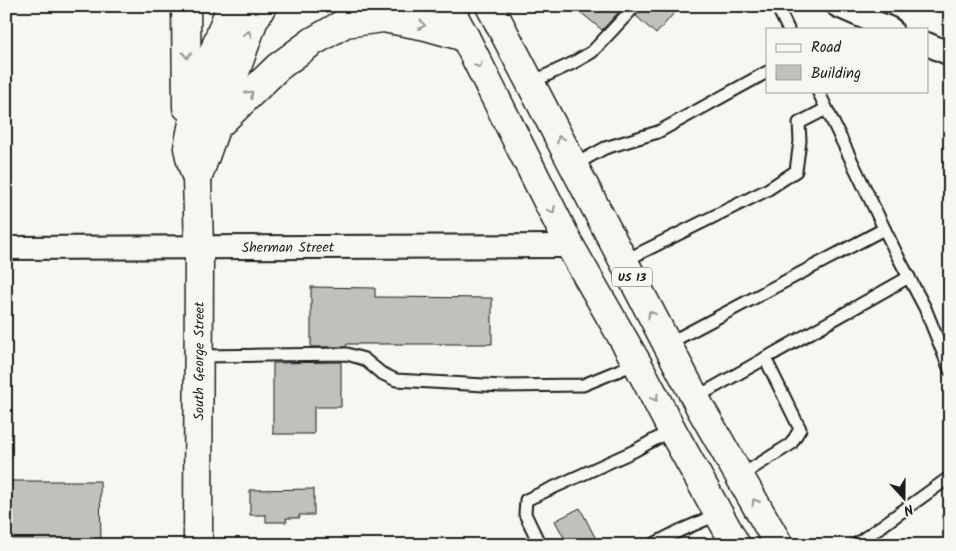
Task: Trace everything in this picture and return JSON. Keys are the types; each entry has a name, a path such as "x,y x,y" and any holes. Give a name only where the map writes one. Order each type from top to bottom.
{"main road":[{"path":"186,6 188,148"},
{"name":"South George Street","path":"198,545 199,246 197,179 188,148 199,92 231,6"},
{"name":"South George Street","path":"197,179 252,22 262,6"},
{"name":"US 13","path":"448,6 570,246 637,363 736,545"},
{"name":"US 13","path":"490,6 695,398 779,545"},
{"path":"215,128 278,67 312,42 345,23 383,18 426,26 465,37"}],"street":[{"path":"838,6 889,28"},
{"path":"928,44 950,54"},
{"name":"Sherman Street","path":"6,248 570,246"}],"lane":[{"path":"530,83 592,52 635,6"},
{"path":"777,6 788,28"},
{"path":"574,166 605,148 658,132 766,73"},
{"path":"818,92 884,229 925,308 950,370"},
{"path":"623,261 767,190 796,171 800,141 799,123 826,109"},
{"path":"667,344 884,229"},
{"path":"695,398 909,277"},
{"path":"198,356 347,354 364,360 381,373 396,380 502,386 582,385 637,363"},
{"path":"740,476 791,444 800,429 765,358"},
{"path":"540,545 525,514 526,500 634,451 672,430"},
{"path":"855,545 950,477"},
{"path":"652,545 719,514"}],"building":[{"path":"573,6 624,6 602,30"},
{"path":"642,6 680,6 656,34 636,16"},
{"path":"311,287 375,288 375,297 492,298 492,344 347,344 346,347 311,347"},
{"path":"341,362 341,407 314,407 314,434 273,434 273,363"},
{"path":"6,481 100,481 101,545 6,545"},
{"path":"314,489 314,515 299,515 300,518 286,518 287,522 266,522 266,515 250,515 250,490"},
{"path":"580,508 599,545 568,545 555,521"}]}
